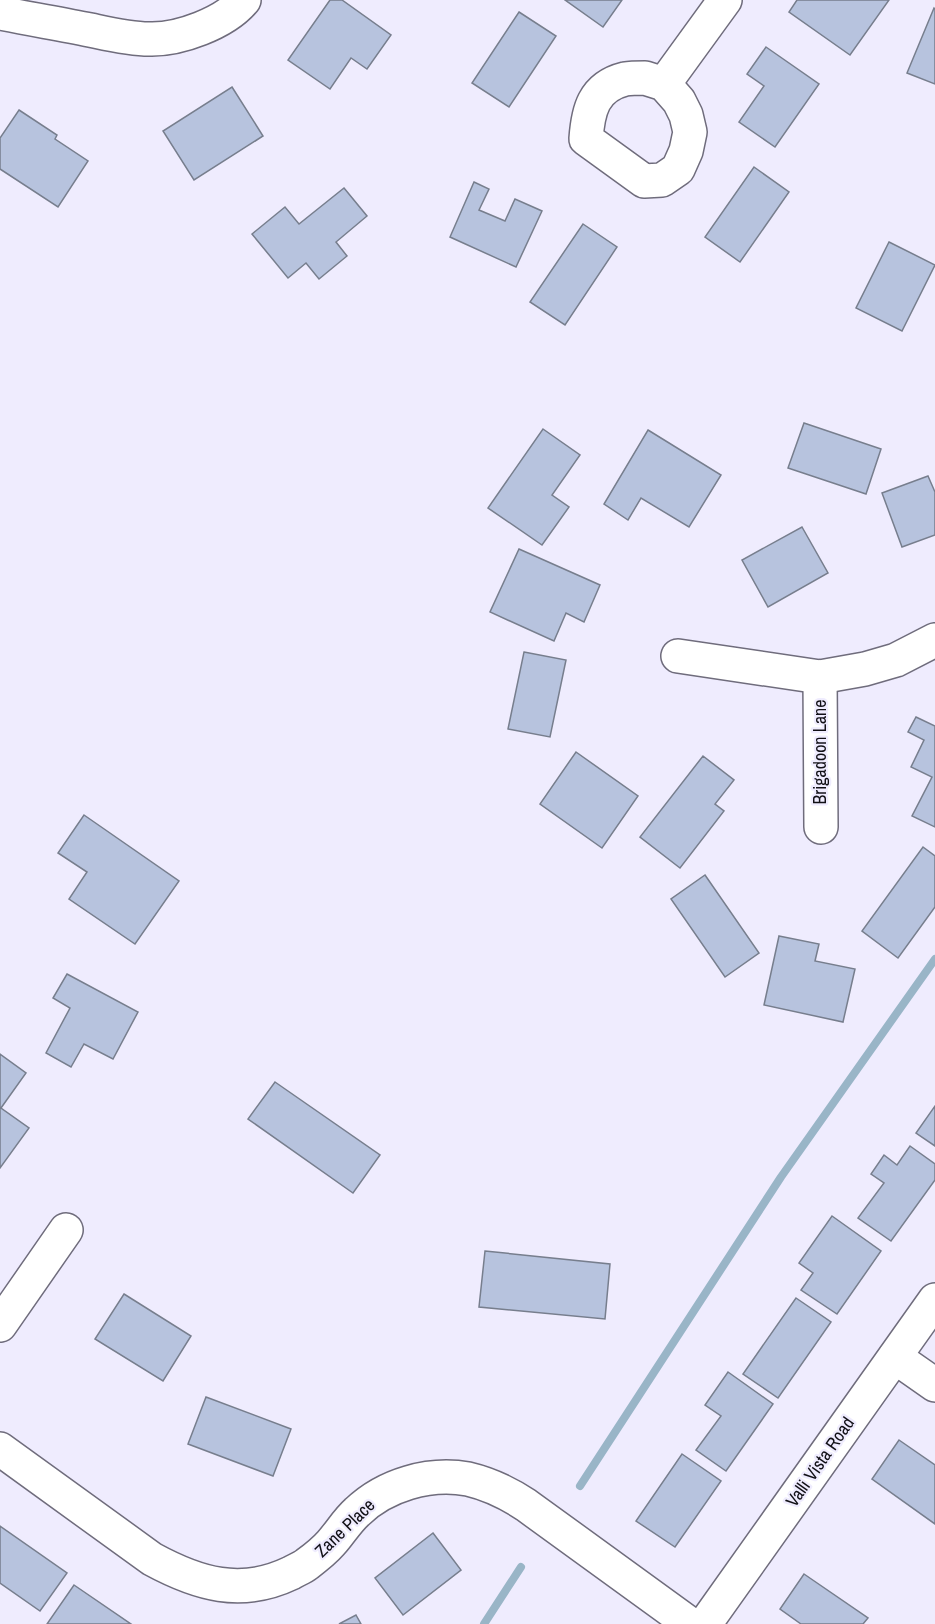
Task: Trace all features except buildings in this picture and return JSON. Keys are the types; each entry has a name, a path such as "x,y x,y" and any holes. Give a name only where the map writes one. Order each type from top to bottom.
{"street":[{"path":"0,13 150,39 182,34 214,24 244,0"},
{"path":"664,84 725,0"},
{"name":"Brigadoon Lane","path":"678,656 820,677 865,669 896,660 935,640"},
{"name":"Brigadoon Lane","path":"820,677 821,826"},
{"path":"0,1325 66,1230"},
{"name":"Valli Vista Road","path":"705,1624 935,1300"},
{"path":"895,1357 935,1385"},
{"name":"Zane Place","path":"0,1449 152,1559 177,1572 211,1583 246,1587 278,1579 305,1566 330,1544 357,1512 381,1494 408,1483 438,1478 467,1479 498,1489 518,1500 690,1624"}],"waterway":[{"path":"580,1486 781,1177 935,959"},
{"path":"484,1624 521,1567"}]}
